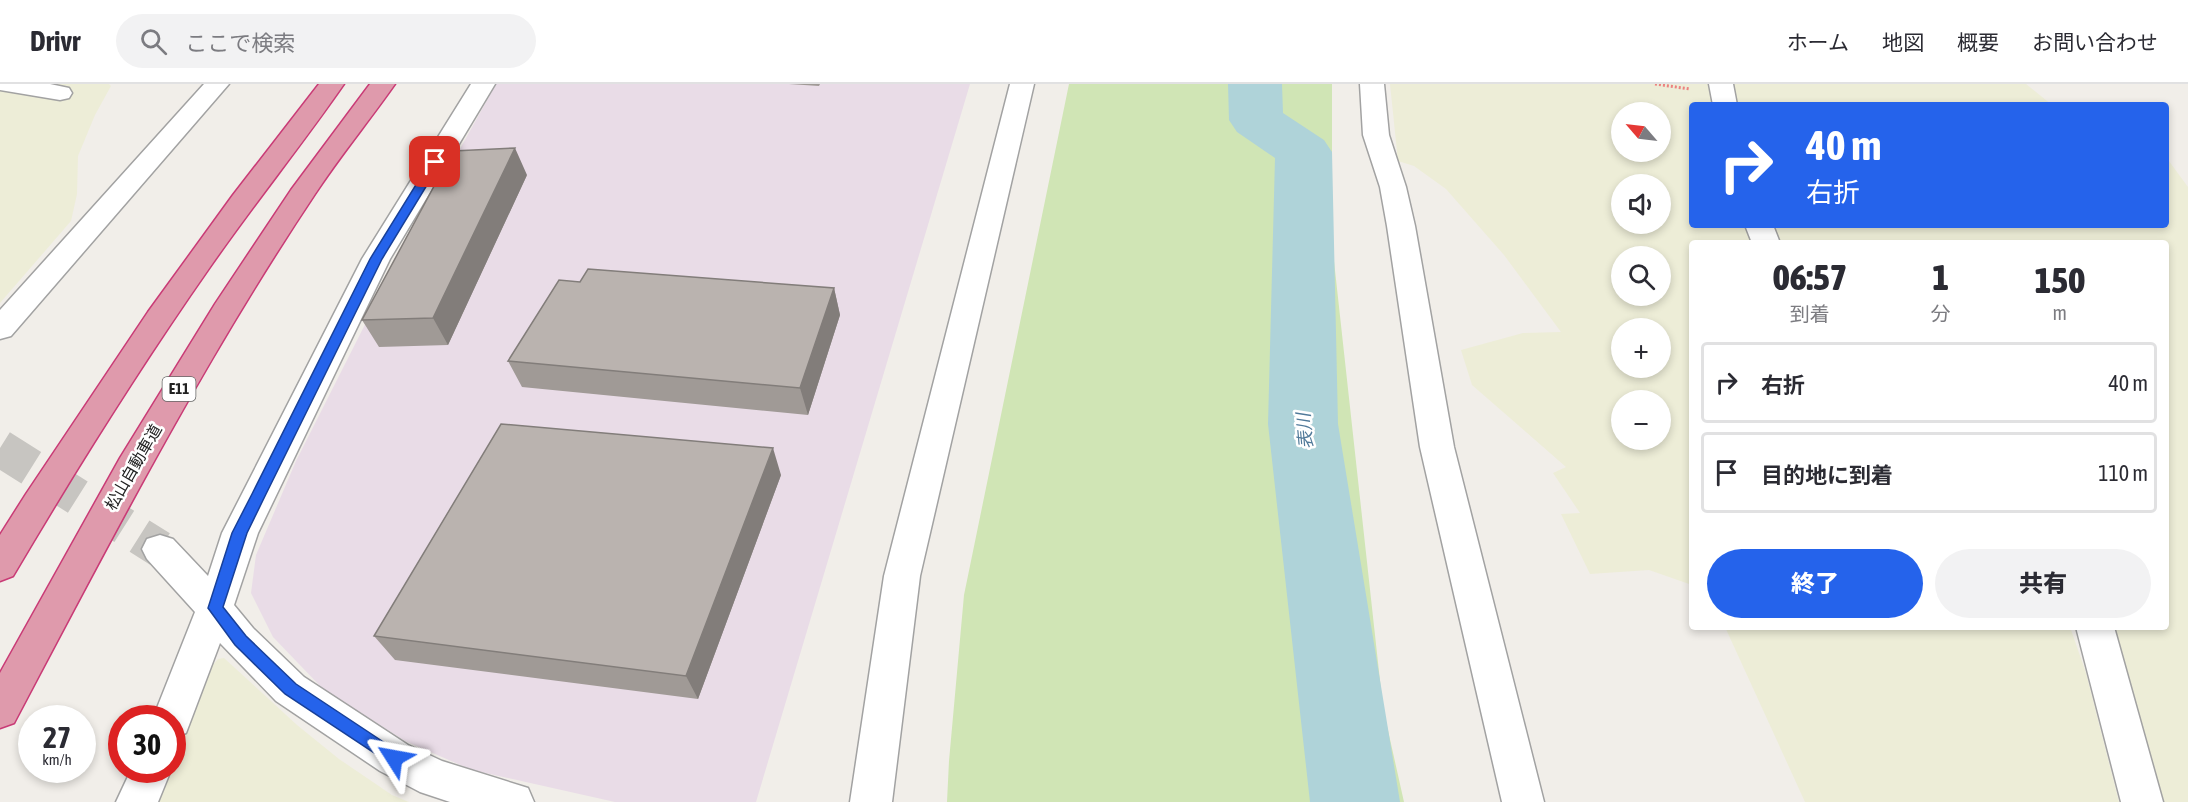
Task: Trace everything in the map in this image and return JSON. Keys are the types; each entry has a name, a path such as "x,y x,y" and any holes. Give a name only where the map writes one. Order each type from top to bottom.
{"highway":[{"path":"0,566 59,467 159,316 249,190 332,84"},
{"name":"松山自動車道","path":"0,710 132,467 226,311 304,190 383,84"}],"street":[{"path":"4,84 60,93"},
{"path":"0,329 217,84"},
{"path":"178,705 215,608 240,533 376,259 483,84"},
{"path":"871,802 902,576 1022,84"},
{"path":"1372,84 1376,135 1393,188 1401,226 1437,447 1523,802"},
{"path":"1721,84 1724,102"},
{"path":"160,549 215,608 240,640 290,689 394,758 435,778 513,802"},
{"path":"2095,630 2142,802"},
{"path":"137,802 146,783"}],"shaded area":[{"path":"496,84 970,84 756,802 615,802 472,770 405,741 323,689 273,637 251,593 256,555 296,461 389,277"}],"green space":[{"path":"27,84 109,84 111,86 95,115 78,156 77,194 71,221 0,303 0,87"},
{"path":"1069,84 1332,84 1332,243 1383,708 1404,802 947,802 964,595"},
{"path":"1390,84 1710,84 1713,102 1689,102 1689,228 1750,228 1755,240 1689,240 1689,584 1649,570 1590,574 1561,514 1580,513 1553,473 1566,467 1472,385 1461,350 1523,333 1561,332 1504,255 1446,189 1414,166 1398,161"},
{"path":"1732,84 2026,84 2048,102 1734,102"},
{"path":"2169,161 2188,187 2188,802 2157,802 2104,630 2169,630 2169,240 1777,240 1772,228 2169,228"},
{"path":"1726,630 2071,630 2086,673 2119,802 1805,802"},
{"path":"224,658 297,725 339,759 392,795 409,802 157,802 165,783 186,783 186,729 207,672 218,659"}],"building":[{"path":"515,148 433,318 362,320 453,151"},
{"path":"588,269 834,288 800,388 508,361 559,280 580,282"},
{"path":"501,424 773,448 686,676 374,636"}],"waterway":[{"name":"表川","path":"1255,84 1256,120 1304,152 1303,424 1355,802"}],"tunnel":[{"path":"0,448 160,549"}],"route":[{"path":"394,758 290,689 240,640 215,608 240,533 259,494 376,259 435,162"}]}
